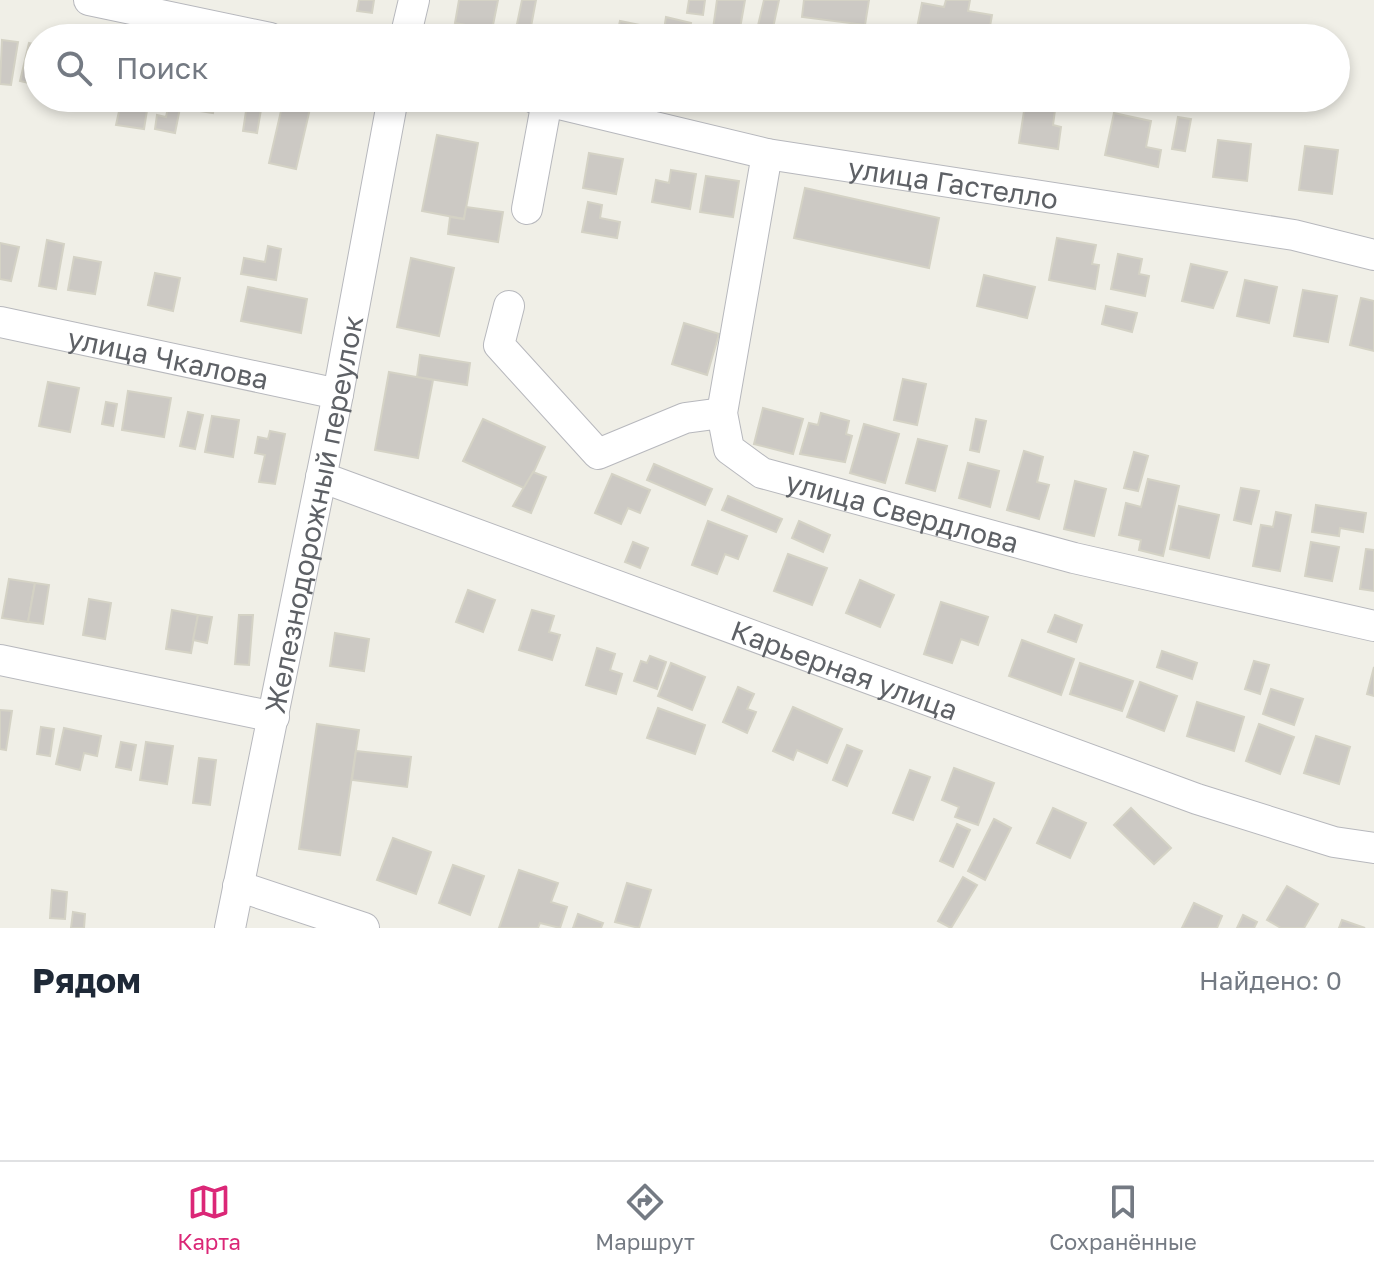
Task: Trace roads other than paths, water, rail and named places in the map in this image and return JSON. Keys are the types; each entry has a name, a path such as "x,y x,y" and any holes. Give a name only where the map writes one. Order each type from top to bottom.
{"street":[{"path":"89,0 203,24"},
{"path":"408,24 414,0"},
{"name":"Железнодорожный переулок","path":"230,928 338,394 390,112"},
{"path":"527,209 539,112"},
{"name":"улица Гастелло","path":"590,112 767,154 1294,235 1374,255"},
{"name":"улица Свердлова","path":"767,154 722,413 729,449 762,473 1074,558 1374,626"},
{"path":"509,306 499,345 598,454 685,418 722,413"},
{"name":"улица Чкалова","path":"0,322 338,394"},
{"name":"Карьерная улица","path":"321,477 1197,799 1334,842 1374,848"},
{"path":"0,660 274,717"},
{"path":"238,886 364,928"}]}
